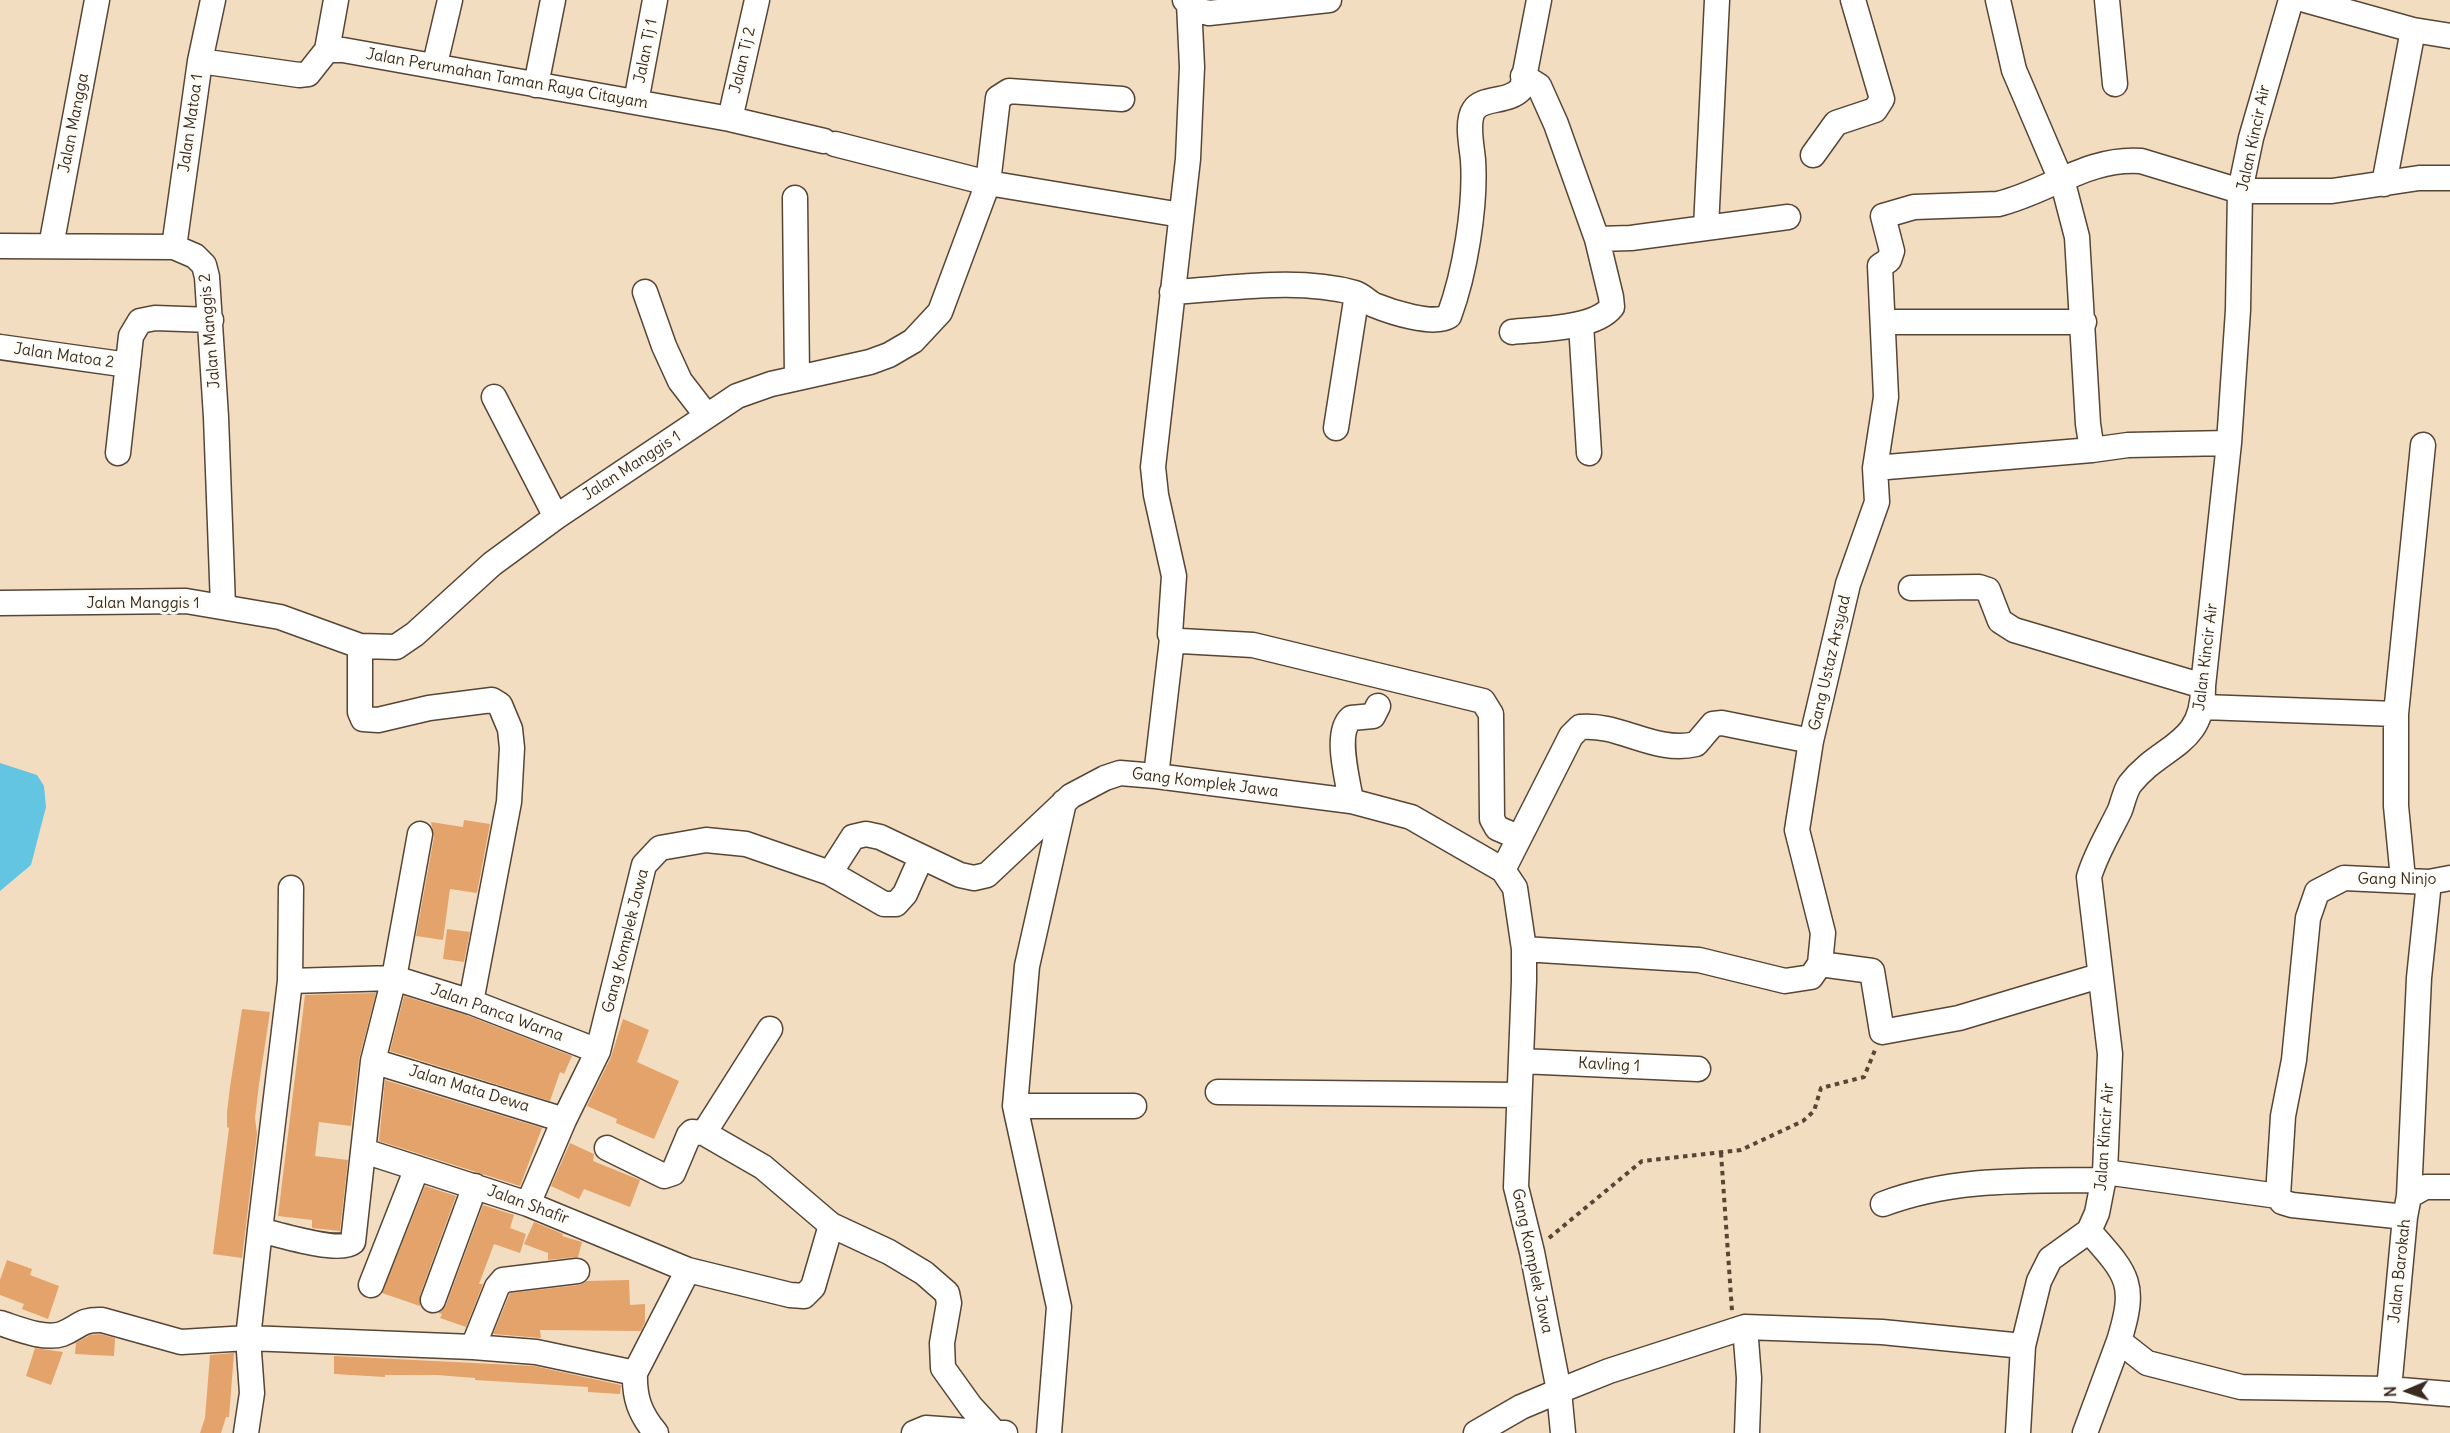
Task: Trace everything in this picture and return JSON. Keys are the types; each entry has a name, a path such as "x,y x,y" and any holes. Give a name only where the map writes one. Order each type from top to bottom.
{"street":[{"name":"Jalan Mangga","path":"51,246 97,0"},
{"name":"Jalan Matoa 1","path":"174,246 200,61 213,0"},
{"path":"200,61 299,75 308,74 327,50 336,0"},
{"path":"435,64 450,0"},
{"path":"536,85 553,0"},
{"name":"Jalan Tj 1","path":"636,102 656,0"},
{"name":"Jalan Tj 2","path":"730,119 757,0"},
{"path":"1187,2 1196,10 1209,13 1329,0"},
{"path":"1172,292 1307,286 1357,294 1372,304 1400,314 1442,320 1449,316 1469,223 1473,168 1471,118 1474,109 1482,103 1515,97 1522,88 1539,0"},
{"path":"1706,228 1717,0"},
{"path":"1812,155 1836,123 1875,110 1882,99 1853,0"},
{"path":"1998,0 2014,70 2061,180 2077,237 2084,322 2088,424 2092,450"},
{"path":"2107,0 2115,84"},
{"name":"Jalan Kincir Air","path":"2090,1231 2097,1213 2104,1176 2109,1054 2089,877 2094,860 2128,787 2147,765 2187,738 2203,697 2229,443 2238,310 2240,191 2251,138 2291,0"},
{"path":"2305,0 2413,30 2450,36"},
{"path":"1156,776 1172,639 1170,634 1174,576 1156,495 1153,467 1188,159 1192,67 1187,2"},
{"path":"2384,184 2413,30"},
{"name":"Jalan Perumahan Taman Raya Citayam","path":"327,50 343,50 435,64 536,85 730,119 988,183 1181,215"},
{"path":"1512,332 1581,324 1593,320 1612,307 1597,239 1556,124 1539,86 1523,76"},
{"name":"Jalan Manggis 1","path":"0,603 186,601 280,617 360,646 396,647 415,634 492,564 556,517 737,396 754,389 889,355 913,341 940,312 988,183 995,106 998,98 1009,91 1122,99"},
{"path":"2061,180 2099,164 2125,160 2141,161 2240,191 2332,190 2419,178 2450,178"},
{"name":"Gang Ustaz Arsyad","path":"1820,964 1823,933 1797,830 1811,741 1848,584 1877,502 1875,468 1886,403 1880,266 1889,260 1892,250 1882,220 1886,214 1914,207 1998,204 2061,180"},
{"path":"795,198 797,378"},
{"path":"1597,239 1631,238 1788,217"},
{"name":"Jalan Manggis 2","path":"0,246 174,246 195,256 204,265 211,320 223,606"},
{"path":"645,292 664,346 680,381 707,416"},
{"path":"1335,428 1357,294"},
{"path":"118,453 131,336 140,321 155,318 211,320"},
{"path":"1884,322 2084,322"},
{"path":"1581,324 1589,453"},
{"name":"Jalan Matoa 2","path":"0,347 128,365"},
{"path":"494,397 556,517"},
{"path":"1875,468 2128,445 2229,443"},
{"path":"2403,879 2396,806 2396,714 2423,445"},
{"path":"1911,588 1980,587 1988,590 2000,621 2014,630 2203,697 2396,714"},
{"path":"1172,639 1253,645 1483,701 1491,714 1492,819 1497,828 1518,837"},
{"path":"360,646 360,712 363,719 378,720 429,708 492,700 500,705 510,729 512,748 508,802 471,1002"},
{"path":"1351,801 1343,750 1344,729 1351,718 1373,716 1378,706"},
{"path":"1503,870 1571,736 1580,727 1592,726 1664,746 1679,747 1695,744 1713,724 1722,723 1811,741"},
{"name":"Gang Komplek Jawa","path":"528,1204 564,1120 598,1051 644,865 660,848 706,840 746,844 830,873 853,837 866,834 880,837 921,858 960,875 974,878 987,875 1064,802 1105,778 1120,773 1351,801 1411,817 1503,870 1515,888 1524,949 1516,1187 1532,1252 1559,1391 1563,1433"},
{"path":"1049,1433 1059,1308 1015,1106 1027,966 1064,802"},
{"path":"260,1230 312,1243 350,1245 353,1242 373,1061 394,978 420,834"},
{"path":"830,873 884,904 896,904 905,894 921,858"},
{"name":"Gang Ninjo","path":"2278,1196 2283,1116 2294,1060 2308,918 2317,892 2344,878 2440,880"},
{"path":"1883,1204 1956,1185 1978,1182 2104,1176 2278,1196 2282,1202 2292,1205 2407,1206 2419,978 2440,880"},
{"path":"246,1433 252,1393 248,1338 290,981 291,888"},
{"path":"1524,949 1699,960 1785,981 1811,977 1820,964 1872,970 1882,1032 1959,1018 2099,976"},
{"name":"Jalan Panca Warna","path":"290,981 394,978 471,1002 598,1051"},
{"path":"704,1133 771,1029"},
{"name":"Jalan Mata Dewa","path":"373,1061 564,1120"},
{"name":"Kavling 1","path":"1521,1061 1698,1069"},
{"path":"1218,1092 1520,1095"},
{"path":"1015,1106 1134,1106"},
{"path":"607,1148 664,1176 673,1173 689,1135 692,1132 704,1133 763,1167 831,1225 915,1268 946,1293 949,1303 942,1343 943,1368 971,1407 995,1433"},
{"name":"Jalan Shafir","path":"364,1151 528,1204 688,1270 790,1295 804,1296 813,1287 831,1225"},
{"path":"371,1285 417,1168"},
{"path":"433,1300 475,1186"},
{"name":"Jalan Barokah","path":"2389,1389 2407,1206 2425,1187 2450,1187"},
{"path":"2018,1433 2023,1346 2039,1281 2050,1259 2090,1231 2117,1262 2130,1286 2128,1311 2119,1341 2085,1433"},
{"path":"656,1433 638,1407 634,1388 635,1373 688,1270"},
{"path":"473,1347 496,1287 503,1280 577,1271"},
{"path":"0,1323 25,1331 52,1335 62,1334 89,1320 102,1320 181,1342 248,1338 473,1347 536,1352 635,1373"},
{"path":"1739,1328 1749,1378 1747,1433"},
{"path":"1476,1433 1521,1407 1559,1391 1739,1328 1882,1332 2023,1346"},
{"path":"2119,1341 2146,1363 2241,1387 2389,1389 2450,1394"},
{"path":"914,1433 926,1428 1005,1433"}],"path":[{"path":"1532,1252 1642,1161 1741,1150 1803,1121 1814,1111 1821,1088 1864,1077 1882,1032"},
{"path":"1721,1153 1739,1328"}],"water":[{"path":"0,763 37,775 44,786 46,807 31,865 0,891"}],"building":[{"path":"464,820 490,824 477,893 450,889 443,940 416,936 434,837 431,822 463,827"},
{"path":"447,929 470,932 464,962 443,959"},
{"path":"376,993 359,1059 351,1126 319,1122 315,1156 348,1160 340,1231 312,1228 312,1220 278,1216 305,995"},
{"path":"404,996 466,1015 572,1056 564,1074 560,1072 550,1101 390,1051"},
{"path":"242,1009 270,1012 255,1118 257,1134 242,1258 213,1254 229,1128 227,1127 227,1112"},
{"path":"623,1019 649,1030 637,1062 679,1081 654,1139 616,1123 617,1119 587,1106 611,1057"},
{"path":"385,1080 542,1128 520,1186 379,1141"},
{"path":"570,1143 594,1154 593,1161 640,1180 630,1207 584,1189 579,1199 551,1186"},
{"path":"425,1186 456,1196 420,1295 420,1306 382,1293"},
{"path":"483,1205 514,1215 510,1228 526,1234 520,1253 494,1244 479,1284 483,1284 466,1327 440,1318 442,1314 438,1313 446,1305"},
{"path":"534,1222 563,1234 562,1236 582,1242 578,1257 548,1260 548,1253 524,1244"},
{"path":"7,1260 32,1269 30,1275 59,1286 48,1319 22,1309 24,1304 0,1295 0,1280"},
{"path":"629,1280 630,1305 645,1304 645,1322 641,1331 540,1330 541,1338 493,1334 510,1293 579,1285 587,1281"},
{"path":"100,1334 115,1338 114,1356 75,1354 76,1343 90,1335"},
{"path":"35,1348 63,1352 51,1385 26,1376"},
{"path":"234,1353 229,1417 226,1417 221,1433 200,1433 205,1418 210,1355"},
{"path":"334,1356 534,1366 621,1385 620,1394 588,1392 588,1387 475,1380 475,1378 437,1375 385,1375 385,1377 334,1374"}]}
